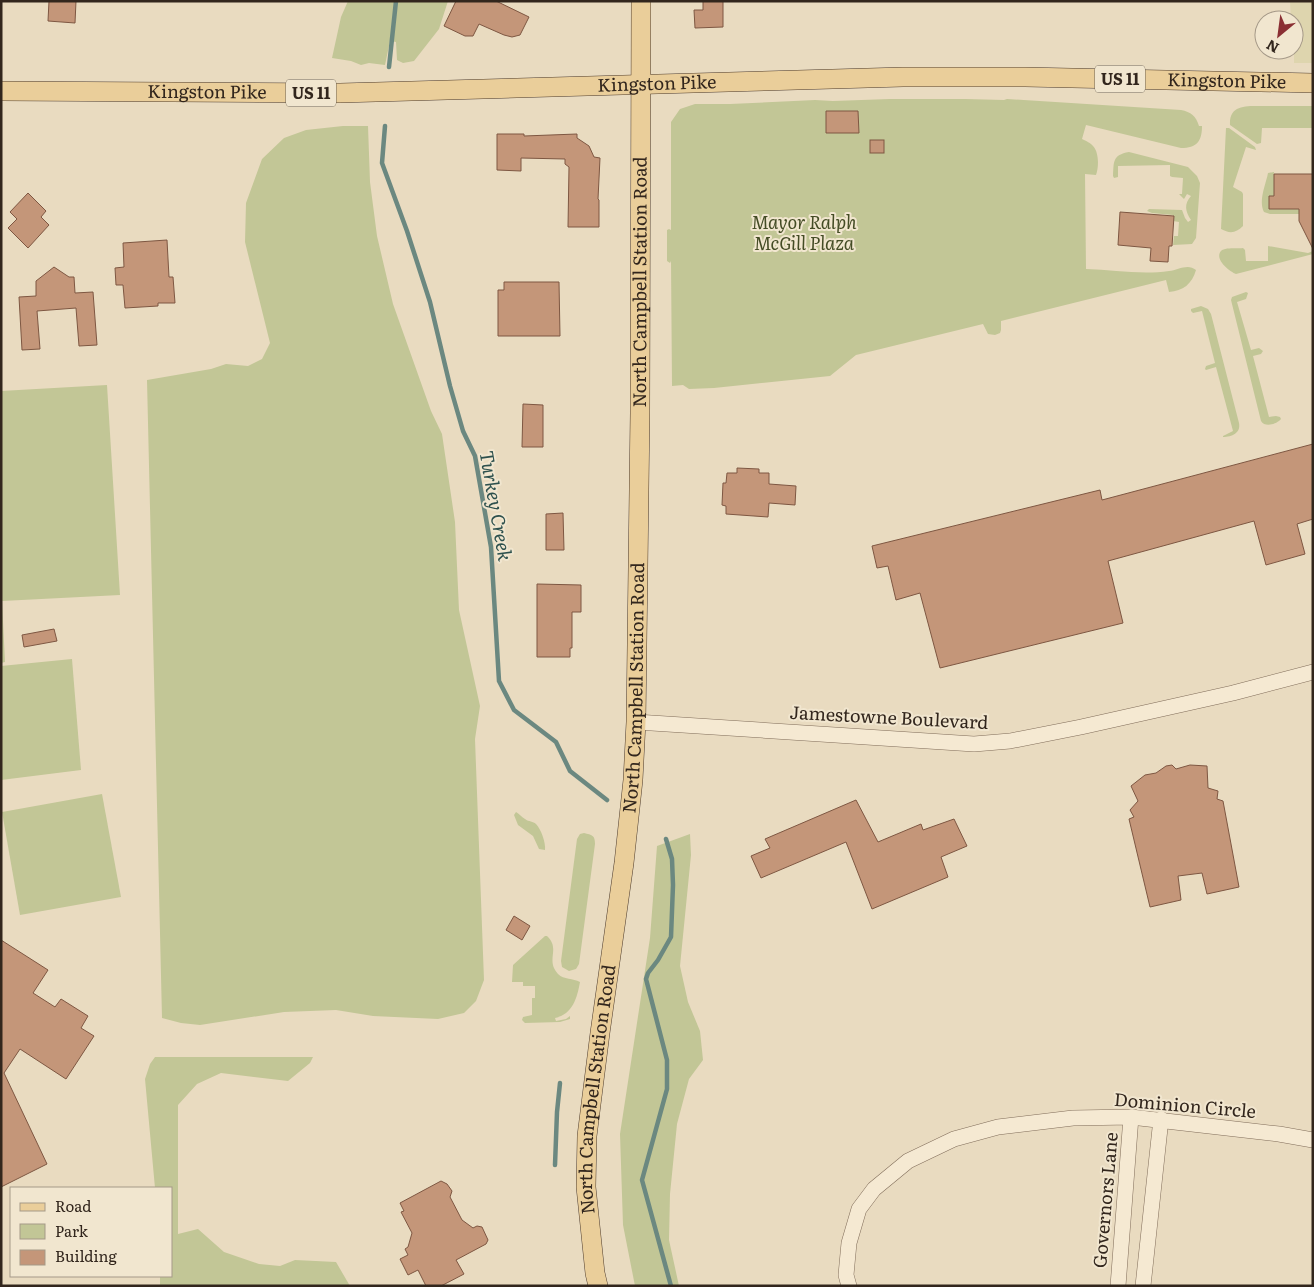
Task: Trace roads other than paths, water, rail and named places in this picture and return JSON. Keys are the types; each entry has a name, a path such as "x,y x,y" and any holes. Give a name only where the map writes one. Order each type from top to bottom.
{"main road":[{"name":"North Campbell Station Road","path":"598,1286 595,1274 586,1187 587,1136 624,863 633,780 636,722 640,413 641,1"},
{"name":"Kingston Pike","path":"1,91 340,93 902,76 1313,83"}],"street":[{"name":"Jamestowne Boulevard","path":"636,722 974,744 1010,741 1081,727 1233,694 1313,672"},
{"name":"Dominion Circle","path":"849,1286 846,1275 849,1243 858,1209 874,1189 908,1161 954,1139 998,1127 1073,1118 1131,1117 1279,1134 1313,1140"},
{"name":"Governors Lane","path":"1118,1286 1131,1117"},
{"path":"1143,1286 1161,1120"}],"waterway":[{"name":"Turkey Creek","path":"389,67 396,1"},
{"name":"Turkey Creek","path":"385,126 382,163 430,302 463,431 475,456 491,547 499,681 514,710 556,742 570,771 607,800"},
{"name":"Turkey Creek","path":"666,839 672,859 671,937 646,979 667,1060 667,1089 642,1180 671,1286"},
{"path":"555,1165 560,1083"}],"park label":[{"name":"Mayor Ralph McGill Plaza","path":"804,233"}]}
